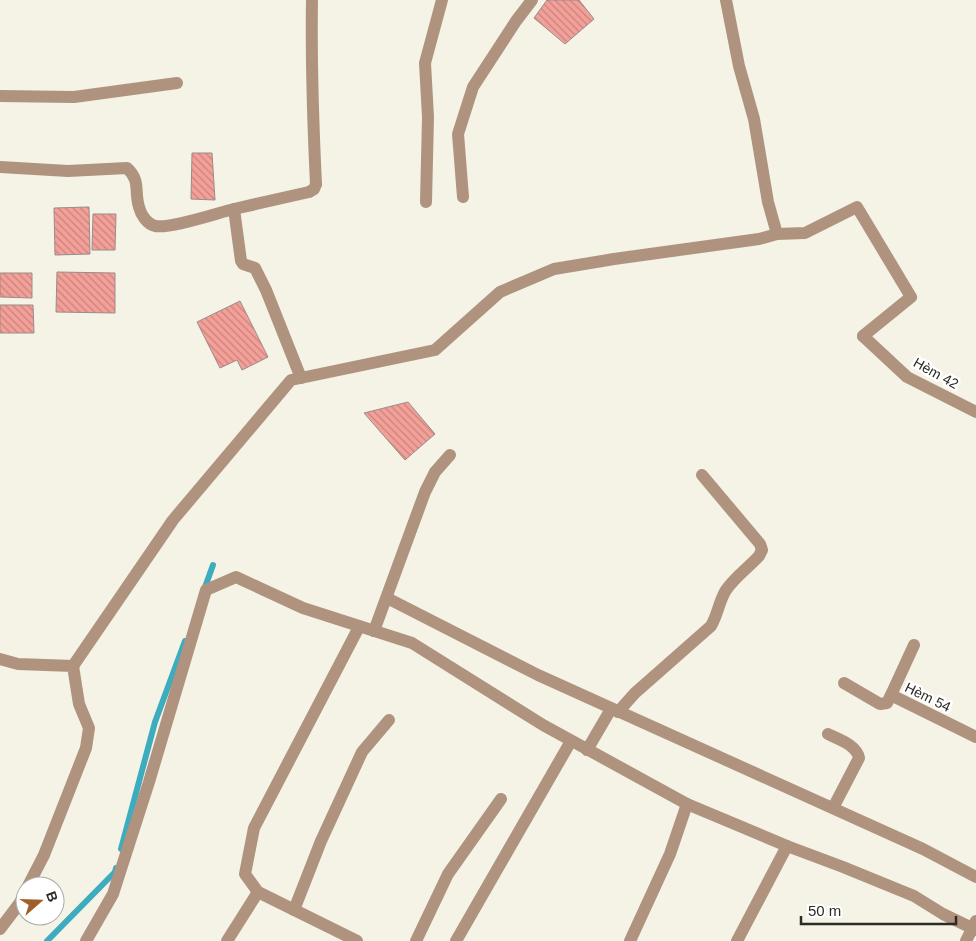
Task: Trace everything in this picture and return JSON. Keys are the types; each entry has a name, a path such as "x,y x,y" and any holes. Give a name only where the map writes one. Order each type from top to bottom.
{"street":[{"path":"0,166 68,171 127,168 134,174 138,189 138,206 144,218 154,226 169,226 309,192 314,189 316,184 312,104 312,0"},
{"path":"426,202 428,117 425,63 442,0"},
{"path":"463,197 458,134 473,87 532,0"},
{"path":"33,876 44,855 86,748 89,728 79,704 73,666 173,520 291,380 436,350 500,292 554,269 758,239 777,234 768,202 754,119 739,66 726,0"},
{"path":"0,96 74,97 177,84"},
{"name":"Hèm 42","path":"777,234 805,233 857,207 911,297 863,336 907,377 976,412"},
{"path":"234,209 241,261 243,264 255,268 266,290 301,378"},
{"path":"374,631 425,492 435,472 450,455"},
{"path":"587,750 615,710 711,626 717,616 720,602 727,589 759,556 762,550 760,544 702,475"},
{"path":"86,941 113,894 149,782 206,590 236,577 303,608 412,643 571,741 687,804 914,896 943,914 975,926 966,941"},
{"path":"387,598 530,671 923,849 976,876"},
{"path":"357,941 258,892 245,874 254,828 359,627"},
{"name":"Hèm 54","path":"914,644 891,695 976,737"},
{"path":"0,659 18,664 73,666"},
{"path":"844,682 880,704 886,703 891,695"},
{"path":"294,910 321,841 362,752 389,720"},
{"path":"828,734 854,748 859,758 833,808"},
{"path":"456,941 571,741"},
{"path":"416,941 448,874 500,799"},
{"path":"630,941 670,854 687,804"},
{"path":"737,941 787,846"},
{"path":"228,941 258,892"},
{"path":"0,929 15,909"}],"building":[{"path":"547,0 579,0 594,19 565,44 534,18"},
{"path":"192,153 212,153 215,200 191,199"},
{"path":"89,207 90,254 55,255 54,208"},
{"path":"93,214 116,214 115,250 92,250"},
{"path":"57,272 115,273 115,313 56,312"},
{"path":"0,273 32,273 32,298 0,297"},
{"path":"240,301 268,357 242,370 237,360 220,368 197,322"},
{"path":"0,305 33,305 34,333 0,333"},
{"path":"408,402 435,434 405,460 364,413"}],"waterway":[{"path":"204,590 213,565"},
{"path":"121,849 155,722 185,641"},
{"path":"47,941 115,872 116,868"}]}
